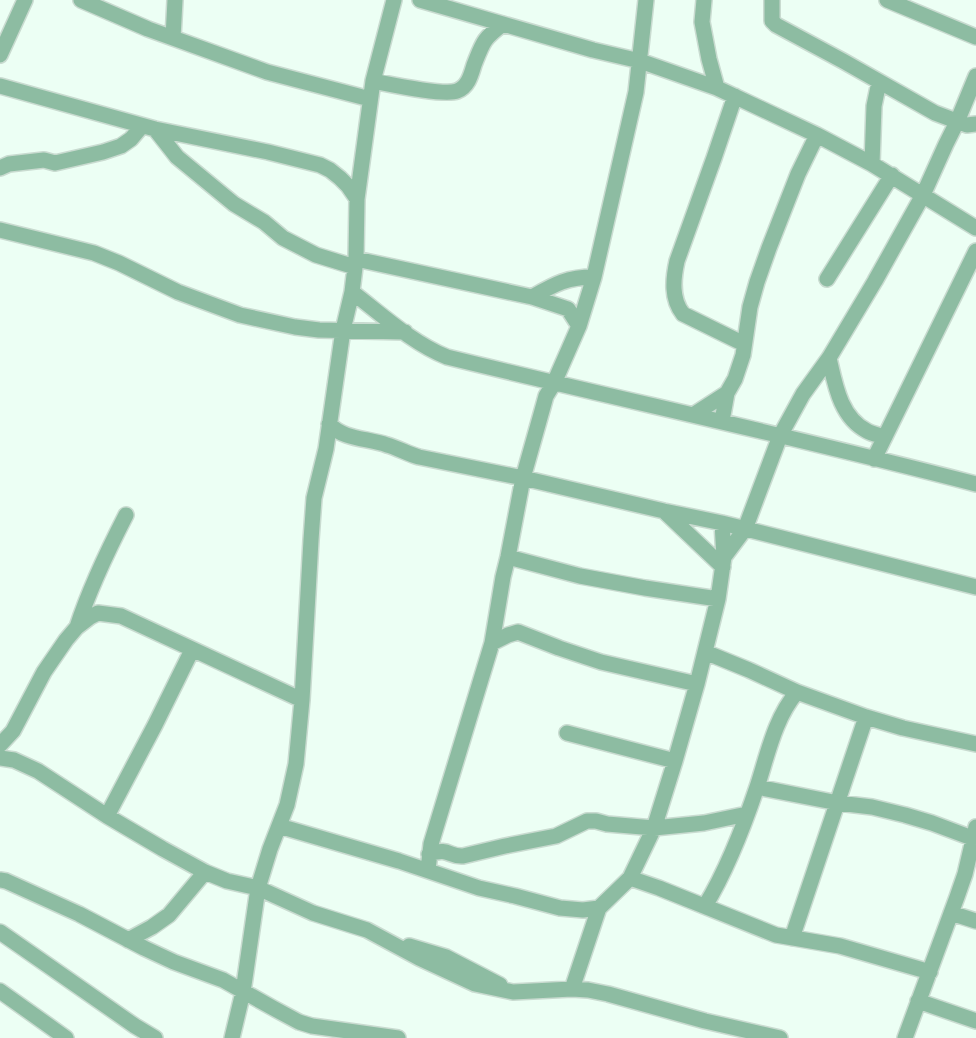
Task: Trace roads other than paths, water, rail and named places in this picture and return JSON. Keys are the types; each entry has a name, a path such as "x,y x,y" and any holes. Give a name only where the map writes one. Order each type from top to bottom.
{"street":[{"path":"0,55 25,0"},
{"path":"81,0 173,38 267,72 370,99"},
{"path":"173,38 175,0"},
{"path":"232,1038 243,992 258,888 293,783 299,743 314,498 324,461 343,330 352,292 356,263 357,199 370,99 394,0"},
{"path":"420,0 593,50 640,61 717,88 817,135 872,164 976,228"},
{"path":"429,856 492,643 523,478 546,396 579,326 594,277 636,92 646,0"},
{"path":"704,0 702,22 717,88"},
{"path":"772,0 772,21 776,25 935,113 967,125 976,124"},
{"path":"887,0 976,37"},
{"path":"373,81 444,93 456,91 466,84 483,42 489,34 503,24"},
{"path":"724,562 745,529 780,436 803,394 829,358 875,281 923,195 976,76"},
{"path":"872,164 874,106 879,82"},
{"path":"0,86 148,127 320,165 340,177 357,199"},
{"path":"735,96 677,261 674,291 679,309 683,314 744,344"},
{"path":"935,113 946,144"},
{"path":"148,127 177,157 234,204 264,222 283,238 316,255 532,297 568,309 579,326"},
{"path":"0,168 9,164 44,160 55,162 103,152 121,146 148,127"},
{"path":"722,421 727,393 735,379 743,355 750,307 769,248 798,174 817,135"},
{"path":"827,279 892,175"},
{"path":"0,230 94,253 178,292 240,315 319,330 405,332"},
{"path":"874,459 976,251"},
{"path":"532,297 564,280 594,277"},
{"path":"352,292 405,332 435,352 447,357 722,421 976,484"},
{"path":"829,358 839,400 853,420 867,431 885,437"},
{"path":"693,415 727,393"},
{"path":"329,424 346,435 388,445 418,457 722,523 976,587"},
{"path":"664,511 724,562"},
{"path":"77,627 103,558 126,515"},
{"path":"572,988 599,908 630,878 654,828 698,679 718,599 724,562 722,523"},
{"path":"508,557 580,576 718,599"},
{"path":"0,745 13,731 44,672 66,640 77,627 98,613 121,616 302,700"},
{"path":"492,643 508,634 518,632 601,662 698,679 728,662"},
{"path":"107,816 192,650"},
{"path":"705,652 797,692 866,717 903,728 976,744"},
{"path":"705,906 726,868 778,724 789,700 797,692"},
{"path":"792,938 866,717"},
{"path":"567,733 675,761"},
{"path":"0,758 26,765 58,783 107,816 205,872 227,881 258,888 313,913 367,930 475,984 513,992 572,988 588,990 780,1038"},
{"path":"757,787 872,807 974,832 965,874 905,1038"},
{"path":"279,826 399,861 443,851 459,857 464,856 556,836 587,821 654,828 704,823 747,814"},
{"path":"399,861 422,852 479,888 560,908 572,910 599,908"},
{"path":"128,940 169,915 205,872"},
{"path":"630,878 776,935 840,946 930,972"},
{"path":"0,880 59,904 174,962 223,980 299,1022 312,1026 398,1038"},
{"path":"951,913 976,921"},
{"path":"0,932 155,1038"},
{"path":"0,991 66,1038"},
{"path":"918,1001 976,1021"}]}
